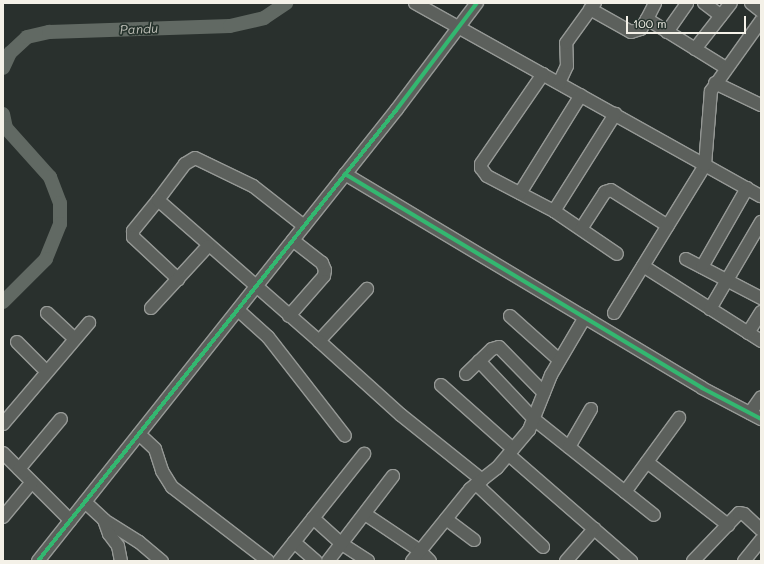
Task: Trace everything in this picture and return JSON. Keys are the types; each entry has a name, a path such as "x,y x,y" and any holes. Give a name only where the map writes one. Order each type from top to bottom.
{"street":[{"path":"415,3 459,26 705,165 760,194"},
{"path":"38,561 256,288 477,3"},
{"path":"559,83 567,66 566,43 593,6 631,32 641,29 655,3"},
{"path":"667,32 687,3"},
{"path":"704,3 721,16"},
{"path":"695,49 731,3"},
{"path":"751,3 761,11"},
{"path":"647,19 726,68"},
{"path":"614,313 705,165 708,97 715,83 761,21"},
{"path":"543,74 481,164 487,176 554,211 617,254"},
{"path":"715,83 759,101"},
{"path":"520,194 581,95"},
{"path":"554,211 615,114"},
{"path":"178,279 133,238 133,231 185,164 195,158 253,186 304,226"},
{"path":"345,174 585,316 702,388 761,419"},
{"path":"702,268 747,188"},
{"path":"581,229 605,192 611,190 668,226"},
{"path":"158,200 208,246 319,341 401,415 479,482 543,547"},
{"path":"710,309 761,222"},
{"path":"289,316 324,276 325,270 322,263 293,240"},
{"path":"150,308 208,246"},
{"path":"686,259 761,298"},
{"path":"643,266 761,341"},
{"path":"319,341 367,289"},
{"path":"238,310 263,332 345,436"},
{"path":"748,333 761,312"},
{"path":"47,313 75,339"},
{"path":"510,316 559,360"},
{"path":"412,561 446,519 479,482 497,468 511,452 535,420 544,393 559,360 585,316"},
{"path":"3,424 89,323"},
{"path":"17,342 47,372"},
{"path":"466,374 492,349 503,349 544,393"},
{"path":"479,361 535,420 654,515"},
{"path":"440,385 625,559"},
{"path":"750,413 761,397"},
{"path":"569,447 591,409"},
{"path":"625,492 679,418"},
{"path":"19,469 61,419"},
{"path":"139,434 155,450 162,471 172,487 268,561"},
{"path":"3,453 70,520"},
{"path":"279,561 364,454"},
{"path":"647,462 728,525"},
{"path":"328,561 393,476"},
{"path":"3,517 32,482"},
{"path":"85,502 104,520 139,542 162,561"},
{"path":"693,561 737,515 742,513 761,530"},
{"path":"365,514 420,551 430,561"},
{"path":"313,518 342,544 368,561"},
{"path":"446,519 474,540"},
{"path":"104,520 109,534 118,546 121,561"},
{"path":"566,561 594,529"},
{"path":"744,561 761,540"},
{"path":"294,542 316,561"}],"waterway":[{"name":"Pandu","path":"3,68 10,53 27,37 49,32 230,26 264,18 286,3"},
{"name":"Pandu","path":"3,114 6,128 50,177 60,203 60,224 46,259 3,302"}],"cycle path":[{"path":"38,561 397,109 477,3"},
{"path":"345,174 702,388 761,419"}]}
